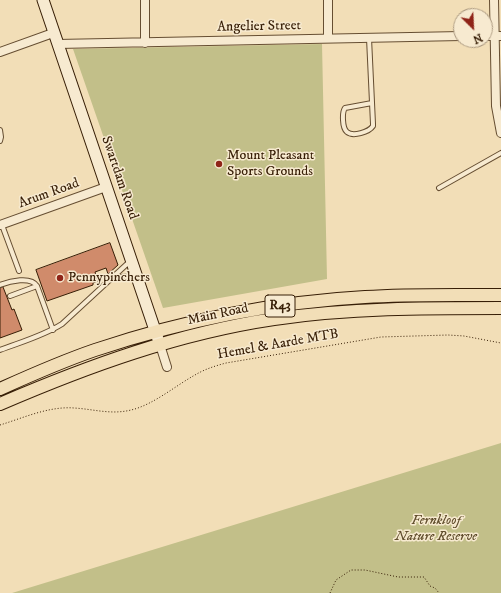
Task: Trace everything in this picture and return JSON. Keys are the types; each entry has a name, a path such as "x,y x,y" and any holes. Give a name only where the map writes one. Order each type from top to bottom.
{"main road":[{"name":"Main Road","path":"0,389 70,360 156,332 222,316 291,304 329,300 406,295 501,295"},
{"name":"Main Road","path":"0,404 84,370 160,345 227,328 273,319 392,308 501,308"}],"street":[{"name":"Swartdam Road","path":"43,0 167,366"},
{"path":"145,0 145,43"},
{"path":"328,0 328,38"},
{"path":"494,0 498,36 496,106 501,133"},
{"path":"0,52 53,33"},
{"name":"Angelier Street","path":"57,44 453,36"},
{"name":"Arum Road","path":"1,225 106,187"}],"lane":[{"path":"368,38 372,103 373,124 372,128 366,132 347,132 345,128 343,111 345,108 372,103"},
{"path":"0,130 0,141"},
{"path":"439,188 501,153"},
{"path":"1,225 18,271"},
{"path":"0,350 53,330 62,324 127,264 132,262"},
{"path":"109,281 127,276 134,278 140,284"},
{"path":"0,285 8,282 34,282 37,286 53,330"},
{"path":"10,296 37,286"}],"path":[{"name":"Hemel & Aarde MTB","path":"0,426 46,411 61,408 115,412 133,410 175,388 196,374 226,363 373,338 448,335 464,336 501,343"},
{"path":"330,593 336,580 351,570 365,570 398,577 424,577 430,586 435,588 439,593"}],"green space":[{"name":"Mount Pleasant Sports Grounds","path":"322,44 327,279 163,308 73,49"},
{"name":"Fernkloof Nature Reserve","path":"501,443 501,593 12,593"}],"building":[{"path":"110,243 118,265 108,274 106,268 95,272 98,281 93,283 93,285 47,301 36,270"},
{"path":"3,287 22,330 0,338 0,288"}],"place":[{"name":"Mount Pleasant Sports Grounds","path":"219,164"},
{"name":"Pennypinchers","path":"60,278"}]}
